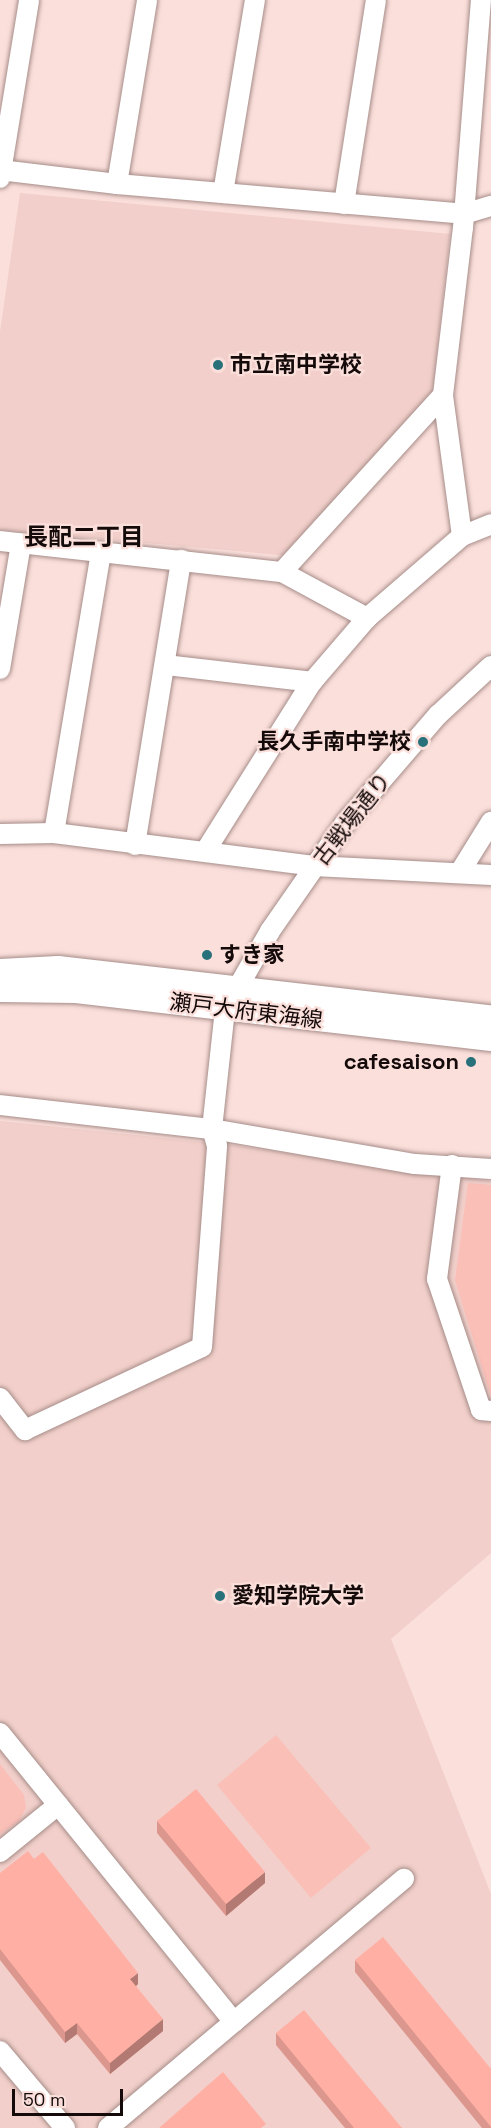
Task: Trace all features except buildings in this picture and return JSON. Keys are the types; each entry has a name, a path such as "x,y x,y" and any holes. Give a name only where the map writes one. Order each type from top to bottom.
{"main road":[{"name":"瀬戸大府東海線","path":"0,971 58,968 230,999 491,1040"},
{"name":"瀬戸大府東海線","path":"0,990 56,989 491,1017"}],"street":[{"path":"29,0 0,173 464,214 491,206"},
{"path":"117,184 147,0"},
{"path":"223,193 255,0"},
{"path":"344,204 376,0"},
{"path":"462,536 443,395 464,214 481,0"},
{"path":"282,572 443,395"},
{"path":"206,850 312,682 367,618 462,536 491,524"},
{"path":"0,542 282,572 367,618"},
{"path":"0,669 21,544"},
{"path":"54,833 101,552"},
{"path":"135,845 166,665 181,560"},
{"path":"166,665 312,682"},
{"name":"古戦場通り","path":"230,999 314,866 412,745 491,666"},
{"path":"460,872 491,822"},
{"path":"0,834 54,833 135,845 206,850 314,866 491,875"},
{"path":"0,1398 25,1430 202,1347 217,1146 212,1129 230,999"},
{"path":"0,1105 212,1129 415,1164 491,1169"},
{"path":"452,1165 437,1280 481,1410 491,1411"},
{"path":"0,1733 234,2022"},
{"path":"0,1852 58,1805"},
{"path":"108,2128 404,1879"},
{"path":"0,2051 65,2128"}],"shaded area":[{"name":"市立南中学校","path":"20,193 450,234 432,398 291,556 0,530 0,332"},
{"name":"愛知学院大学","path":"0,1121 223,1144 491,1181 491,1553 391,1639 491,1894 491,2128 0,2128"},
{"path":"468,1183 491,1185 491,1397 455,1280"},
{"path":"276,1735 371,1848 311,1898 217,1785"},
{"path":"0,1764 24,1795 26,1808 19,1821 0,1834"}],"place":[{"name":"市立南中学校","path":"218,365"},
{"name":"長久手南中学校","path":"423,742"},
{"name":"すき家","path":"207,955"},
{"name":"cafesaison","path":"471,1062"},
{"name":"愛知学院大学","path":"220,1596"}],"district":[{"name":"長配二丁目","path":"84,537"}]}
